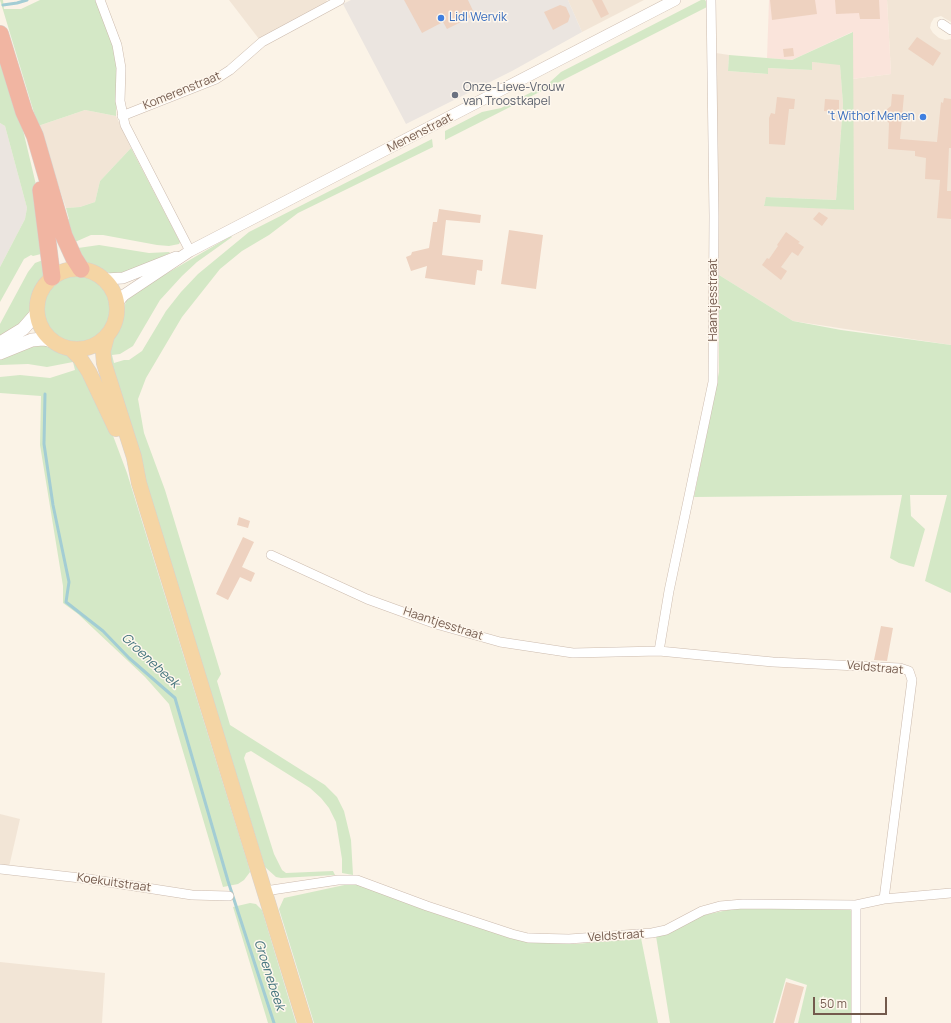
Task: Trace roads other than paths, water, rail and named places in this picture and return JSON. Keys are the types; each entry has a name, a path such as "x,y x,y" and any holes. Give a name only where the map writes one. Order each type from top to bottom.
{"highway":[{"path":"0,34 24,112 40,181 52,277"},
{"path":"24,112 35,136 66,242 81,269"}],"main road":[{"path":"53,341 45,333 40,324 37,313 40,293 52,277 71,269 81,269 90,270 105,279 113,290 117,303 116,321 107,336 103,351 104,363 134,457 139,483"},
{"path":"0,343 24,328 37,313"},
{"path":"71,349 90,347 107,336"},
{"path":"0,353 32,340 43,339 53,341 71,349 80,358 92,378 108,411 139,483 305,1023"}],"street":[{"path":"100,0 117,45 121,68 120,101 125,126 188,252"},
{"name":"Komerenstraat","path":"122,116 216,79 230,70 262,42 340,0"},
{"name":"Menenstraat","path":"117,303 124,295 188,252 661,3 675,0"},
{"name":"Haantjesstraat","path":"659,651 668,595 714,376 713,87 711,0"},
{"path":"942,24 951,30"},
{"name":"Menenstraat","path":"105,279 123,278 156,263 188,252"},
{"name":"Haantjesstraat","path":"271,555 367,599 436,624 500,642 573,653 625,652"},
{"name":"Veldstraat","path":"625,652 659,651 773,662 900,668 909,671 912,680 884,899"},
{"name":"Koekuitstraat","path":"0,869 89,879 192,895 229,896"},
{"name":"Veldstraat","path":"265,891 349,879 378,887 520,936 545,939 569,939 652,933 666,930 702,911 720,906 743,904 856,905 884,899 951,893"},
{"path":"856,905 856,1023"}],"waterway":[{"path":"3,5 27,0"},
{"name":"Groenebeek","path":"45,394 44,444 53,505 69,582 66,602 103,631 129,658 175,698 228,881 274,1023"}],"place":[{"name":"Lidl Wervik","path":"441,18"},
{"name":"Onze-Lieve-Vrouw van Troostkapel","path":"455,95"},
{"name":"'t Withof Menen","path":"923,117"}]}
